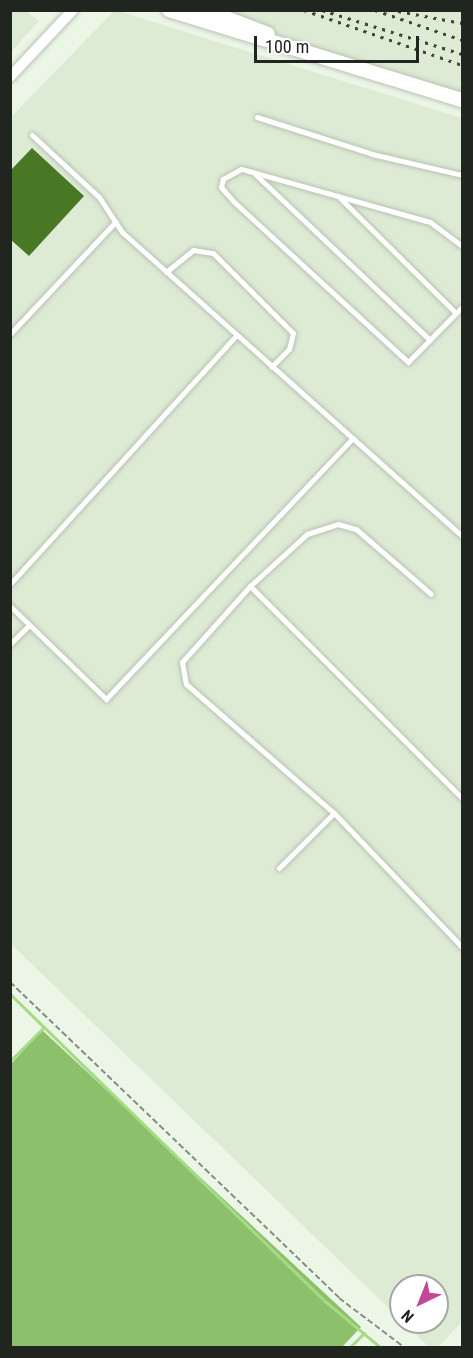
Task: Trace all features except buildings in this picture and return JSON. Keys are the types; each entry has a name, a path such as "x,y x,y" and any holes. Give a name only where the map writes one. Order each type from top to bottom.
{"main road":[{"path":"169,10 462,100"},
{"path":"205,10 288,46"}],"street":[{"path":"10,78 73,10"}],"lane":[{"path":"257,117 372,154 462,175"},
{"path":"32,135 99,196 115,222 166,272 462,536"},
{"path":"462,246 430,222 253,172 231,171 221,188 408,362 462,307"},
{"path":"253,172 430,340"},
{"path":"337,196 456,313"},
{"path":"10,334 115,222"},
{"path":"166,272 193,249 213,254 292,333 290,349 271,367"},
{"path":"10,584 236,336"},
{"path":"10,606 106,699 352,438"},
{"path":"431,594 356,529 338,524 307,534 250,586 188,652 182,662 186,684 334,813 462,947"},
{"path":"250,586 462,798"},
{"path":"10,644 29,625"},
{"path":"279,868 334,813"}],"path":[{"path":"10,982 339,1298 405,1347"}],"shaded area":[{"path":"11,10 26,11 39,21 11,52"},
{"path":"115,10 462,118 462,1322 438,1347 429,1347 415,1334 449,1334 449,1274 389,1274 389,1308 11,944 10,118"},
{"path":"214,11 462,11 462,93 319,49"}],"green space":[{"path":"42,1030 361,1327 342,1347 11,1347 11,1064"}],"waterway":[{"path":"10,994 326,1302 381,1348"},
{"path":"10,1061 44,1027"},
{"path":"349,1348 364,1333"}],"railway":[{"path":"304,10 462,65"},
{"path":"322,10 462,54"},
{"path":"375,10 462,40"},
{"path":"398,11 462,23"}]}
